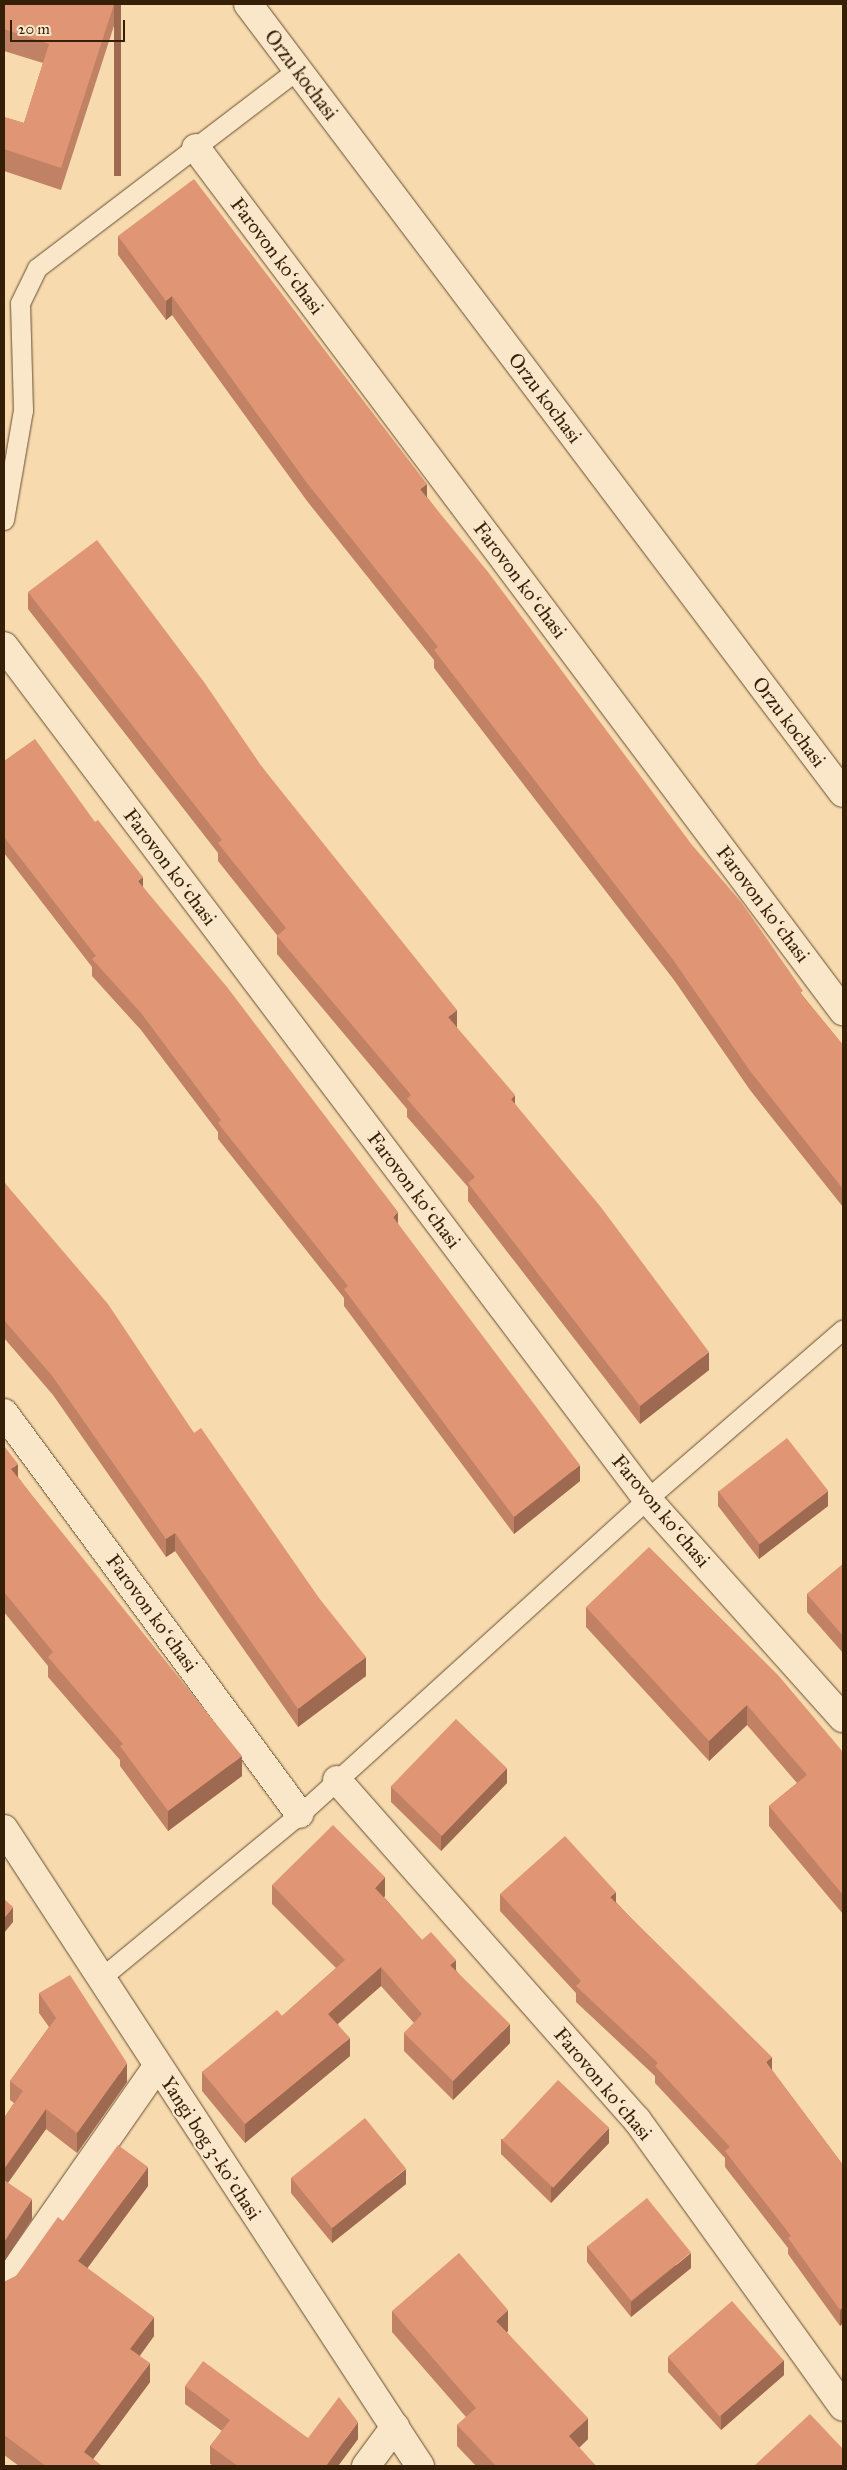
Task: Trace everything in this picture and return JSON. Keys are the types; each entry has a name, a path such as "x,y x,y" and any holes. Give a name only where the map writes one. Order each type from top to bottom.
{"street":[{"name":"Orzu kochasi","path":"248,4 843,793"},
{"name":"Farovon koʻchasi","path":"196,148 843,1011"},
{"name":"Farovon koʻchasi","path":"4,646 648,1499 843,1718"},
{"name":"Farovon koʻchasi","path":"4,1413 300,1814"},
{"name":"Farovon koʻchasi","path":"337,1780 637,2120 843,2407"},
{"name":"Yangi bog 3-koʼchasi","path":"4,1829 102,1977 157,2067 420,2466"},
{"path":"4,2286 157,2067"},
{"path":"366,2466 395,2427"}],"lane":[{"path":"4,520 23,410 20,302 24,287 37,268 297,70"},
{"path":"102,1977 300,1814 648,1499 843,1330"}],"building":[{"path":"4,4 114,4 61,168 4,149 4,117 24,123 49,44 4,29"},
{"path":"194,179 427,484 420,489 488,572 692,845 742,903 803,991 800,993 843,1045 843,1189 750,1071 674,961 434,650 438,647 307,483 172,296 166,301 118,236"},
{"path":"97,540 204,682 262,767 457,1010 448,1017 515,1095 511,1099 600,1206 709,1352 640,1406 468,1183 475,1177 407,1099 411,1095 277,936 286,928 218,843 222,840 28,592"},
{"path":"35,739 95,822 98,820 143,877 138,881 227,987 398,1212 393,1217 580,1465 514,1517 344,1289 348,1286 218,1123 221,1120 141,1013 92,959 96,956 4,837 4,761"},
{"path":"4,1182 108,1304 194,1433 201,1428 319,1598 366,1657 298,1709 175,1533 166,1539 53,1377 4,1320"},
{"path":"787,1438 828,1491 760,1544 718,1492"},
{"path":"4,1446 18,1464 11,1469 242,1756 168,1811 120,1746 123,1744 48,1657 53,1652 4,1592"},
{"path":"649,1547 778,1675 843,1752 843,1895 769,1806 807,1775 747,1705 709,1741 586,1607"},
{"path":"843,1564 843,1636 807,1594"},
{"path":"456,1719 507,1768 442,1836 391,1787"},
{"path":"333,1825 385,1877 375,1888 422,1940 431,1932 456,1960 450,1965 510,2024 453,2081 404,2033 422,2014 381,1967 328,2014 350,2038 245,2124 202,2072 277,2010 282,2016 345,1960 272,1885"},
{"path":"565,1836 616,1892 610,1897 772,2057 766,2062 843,2165 843,2307 840,2310 788,2238 791,2236 725,2151 730,2147 655,2066 658,2063 576,1986 581,1981 500,1894"},
{"path":"4,1899 13,1907 4,1918"},
{"path":"70,1975 127,2063 77,2133 46,2109 4,2169 4,2118 23,2091 10,2081 56,2018 39,1993"},
{"path":"558,2080 609,2128 553,2188 502,2140"},
{"path":"365,2118 406,2169 332,2228 291,2178"},
{"path":"118,2145 148,2167 78,2261 154,2317 130,2349 150,2363 84,2452 100,2466 46,2466 4,2435 4,2282 16,2276 58,2217 63,2221"},
{"path":"4,2180 32,2199 4,2242"},
{"path":"647,2198 691,2252 631,2301 587,2246"},
{"path":"459,2253 508,2310 496,2321 588,2418 569,2436 596,2466 496,2466 457,2425 476,2408 392,2311"},
{"path":"732,2301 784,2361 720,2416 668,2357"},
{"path":"203,2361 308,2438 339,2397 358,2422 326,2466 238,2466 210,2446 230,2420 185,2386"},
{"path":"810,2414 843,2449 843,2466 754,2466"}]}
